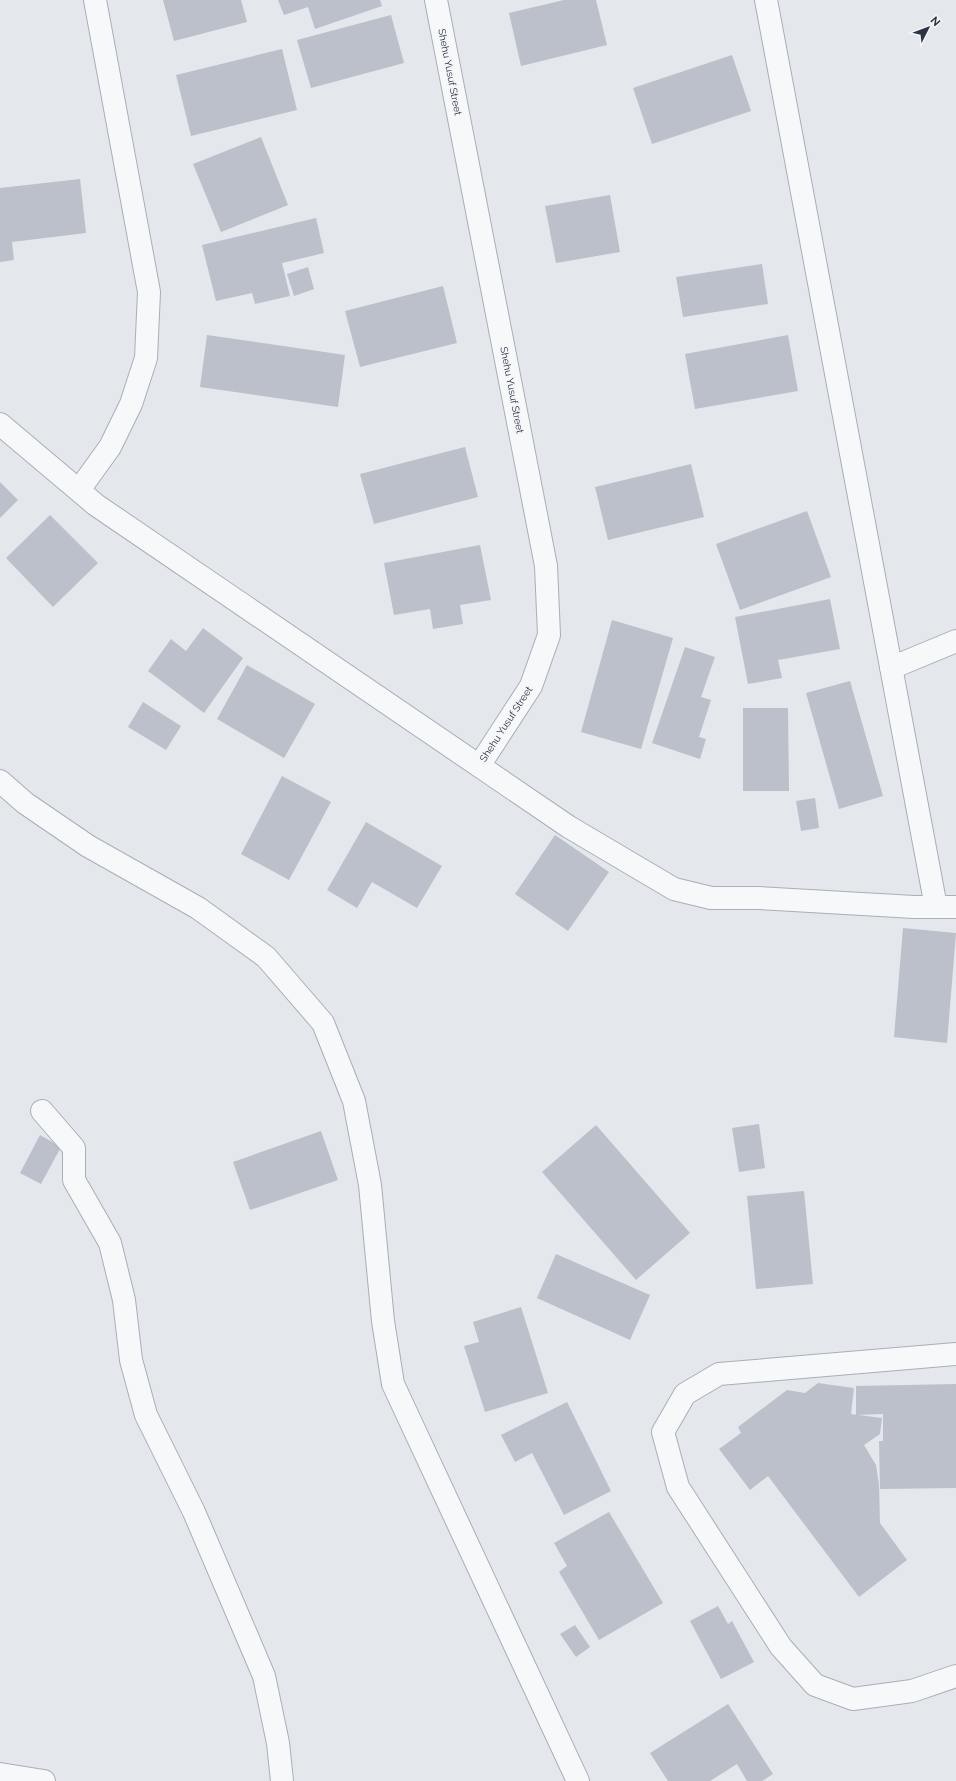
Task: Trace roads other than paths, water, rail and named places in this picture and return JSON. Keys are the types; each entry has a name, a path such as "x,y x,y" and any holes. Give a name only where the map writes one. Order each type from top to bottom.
{"street":[{"path":"79,490 110,447 131,404 146,358 149,292 95,0"},
{"name":"Shehu Yusuf Street","path":"436,0 546,566 549,635 531,686 479,766"},
{"path":"0,424 96,505 569,827 674,889 711,898 758,898 914,907 946,907 891,668 766,0"},
{"path":"891,668 956,640"},
{"path":"0,781 25,802 88,846 198,908 266,957 323,1023 355,1109 370,1185 383,1321 393,1384 578,1781"},
{"path":"42,1111 74,1148 74,1180 110,1243 124,1300 131,1360 146,1415 194,1512 264,1676 278,1743 282,1781"},
{"path":"956,1354 719,1374 685,1394 663,1432 678,1487 781,1647 815,1685 854,1699 912,1691 956,1676"},
{"path":"0,1774 44,1781"}]}
